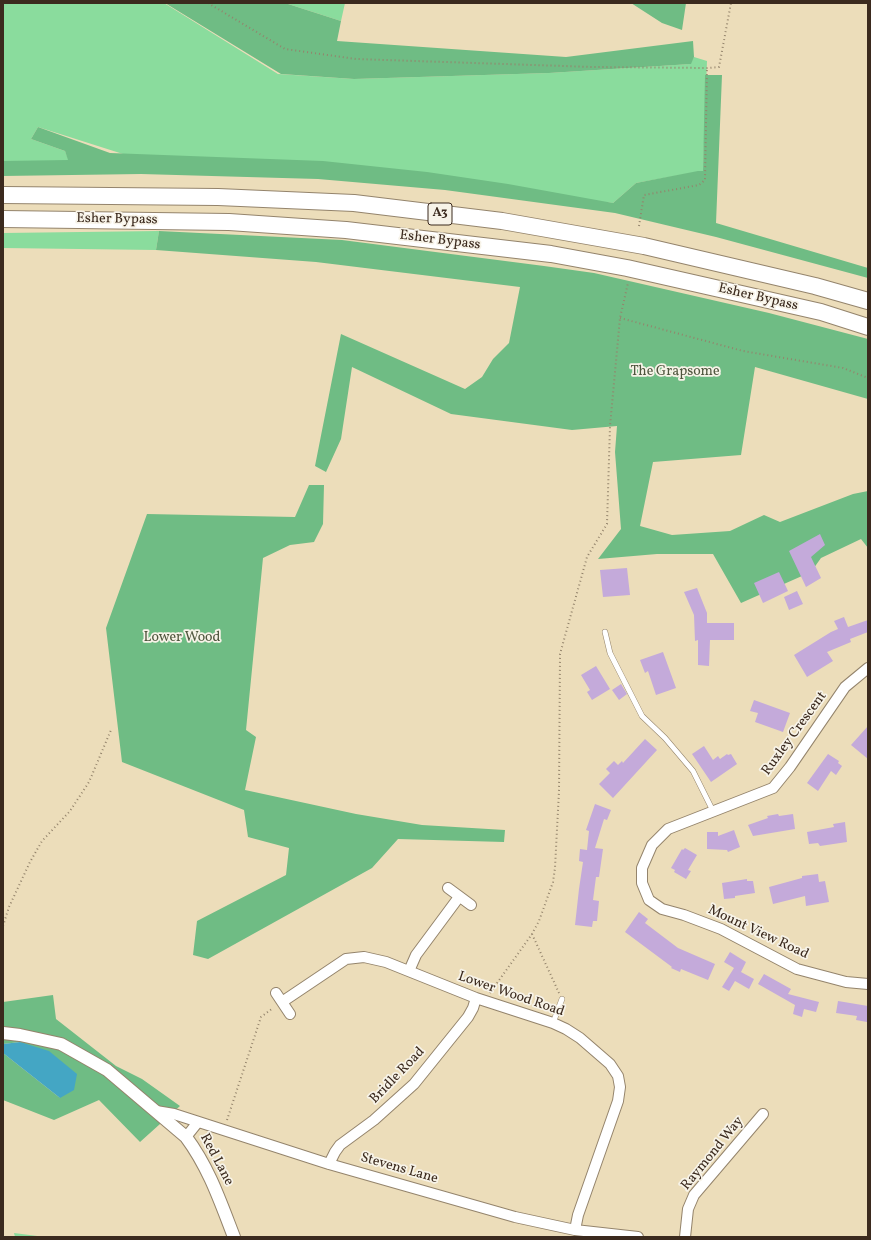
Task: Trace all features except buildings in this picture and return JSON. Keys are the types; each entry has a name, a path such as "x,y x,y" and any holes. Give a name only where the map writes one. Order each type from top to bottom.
{"highway":[{"name":"Esher Bypass","path":"3,195 218,197 362,204 502,221 644,246 815,286 868,301"},
{"name":"Esher Bypass","path":"3,219 229,222 346,230 551,254 626,268 821,312 868,327"}],"street":[{"name":"Ruxley Crescent","path":"713,811 773,788 790,768 845,687 868,668"},
{"name":"Mount View Road","path":"713,811 668,829 652,845 642,868 642,884 649,900 662,909 684,915 721,929 797,969 846,982 868,984"},
{"path":"448,888 471,905"},
{"path":"410,971 416,955 459,897"},
{"name":"Lower Wood Road","path":"279,997 346,959 364,957 386,962 481,1000 553,1023 580,1038 610,1064 618,1076 620,1088 618,1101 578,1216 575,1230"},
{"path":"279,997 290,1014"},
{"name":"Bridle Road","path":"329,1164 340,1145 374,1120 414,1084 468,1017 473,1008 481,1000"},
{"name":"Red Lane","path":"3,1033 20,1035 61,1044 107,1070 156,1110 186,1137 195,1149 211,1176 236,1236"},
{"name":"Stevens Lane","path":"156,1110 174,1114 329,1164 515,1217 575,1230 638,1237"},
{"name":"Raymond Way","path":"685,1237 688,1209 694,1195 763,1114"},
{"path":"186,1137 198,1122"}],"lane":[{"path":"605,632 610,653 642,716 665,738 693,771 713,811"},
{"path":"553,1023 562,999"}],"path":[{"path":"208,3 285,49 356,59 707,68 719,67 731,3"},
{"path":"639,226 644,195 699,185 705,180 707,68"},
{"path":"481,1000 532,934 540,921 550,894 555,868 560,791 560,654 587,557 606,524 610,426 620,318 628,283"},
{"path":"620,318 743,351 843,368 868,378"},
{"path":"3,926 30,862 42,841 70,811 89,782 111,730"},
{"path":"532,934 562,999"},
{"path":"223,1130 261,1018 279,997"}],"green space":[{"path":"3,3 164,3 278,74 354,79 549,73 690,64 694,57 707,61 703,171 636,183 613,203 123,154 38,127 31,139 65,151 69,161 3,161"},
{"path":"165,3 285,3 341,21 337,41 566,57 693,41 694,57 691,64 549,73 354,79 281,74"},
{"path":"285,3 345,3 341,21"},
{"path":"631,3 686,3 682,30 662,23"},
{"path":"705,75 722,75 716,223 868,268 868,278 716,237 615,213 445,190 318,179 141,174 3,176 3,161 68,160 65,151 31,139 38,127 110,153 323,161 427,172 508,184 613,203 636,183 703,171"},
{"path":"159,231 156,250 3,248 3,233"},
{"name":"The Grapsome","path":"159,231 342,240 594,273 769,313 868,339 868,399 755,367 741,455 653,462 640,526 672,535 730,531 764,515 780,522 853,494 868,491 868,548 861,539 821,558 811,572 741,603 713,554 657,554 598,559 621,529 615,452 617,426 572,430 451,414 352,367 341,439 326,472 315,466 341,334 465,389 482,377 493,359 509,343 520,287 316,262 156,250"},
{"name":"Lower Wood","path":"309,485 324,485 323,524 314,542 290,545 263,558 246,730 256,737 245,790 356,814 422,825 505,830 504,842 398,839 372,868 208,959 193,955 197,921 286,875 289,848 248,837 244,810 122,762 106,628 147,514 295,517"},
{"path":"53,995 56,1019 116,1066 142,1079 180,1106 140,1142 99,1100 54,1120 3,1100 3,1053 60,1098 20,1042 3,1044 3,1002"},
{"path":"14,1233 45,1237 15,1237"}],"water":[{"path":"20,1042 49,1051 77,1074 74,1090 60,1098 3,1053 3,1044"}]}
